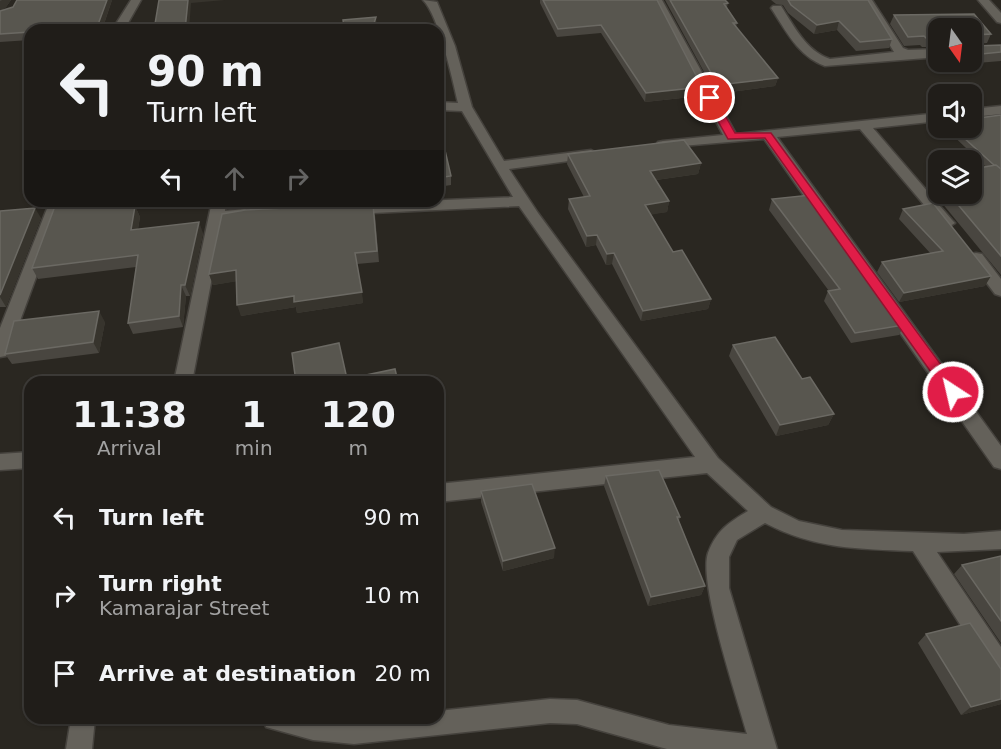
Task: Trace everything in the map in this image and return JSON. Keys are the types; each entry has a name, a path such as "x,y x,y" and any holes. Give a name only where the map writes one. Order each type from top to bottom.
{"street":[{"path":"122,24 136,0"},
{"path":"657,0 731,137"},
{"path":"867,0 898,50 905,54"},
{"path":"434,1 442,24"},
{"path":"985,3 1001,6"},
{"path":"985,3 1001,21"},
{"path":"777,8 808,54 818,60 829,63 928,53"},
{"path":"444,31 466,107 523,201 711,464 764,513 796,529 842,539 964,543 1001,540"},
{"path":"444,106 466,107"},
{"path":"982,112 1001,110"},
{"path":"651,147 928,118"},
{"path":"864,125 911,178 1001,290"},
{"path":"768,135 1001,461"},
{"path":"501,166 604,153"},
{"path":"444,205 523,201"},
{"path":"0,351 55,207"},
{"path":"333,210 396,207"},
{"path":"184,376 217,208 262,213"},
{"path":"0,462 24,460"},
{"path":"444,492 711,464"},
{"path":"444,722 550,711 568,712 669,737 764,749 718,588 718,556 730,533 764,513"},
{"path":"919,542 1001,669"},
{"path":"79,749 82,724"},
{"path":"297,724 354,732 429,724"}],"building":[{"path":"17,0 107,0 98,24 24,24 24,32 0,34 0,11 13,7"},
{"path":"159,0 188,0 186,24 155,24"},
{"path":"543,0 657,0 702,87 646,93 601,25 558,29"},
{"path":"670,0 725,0 728,3 724,4 737,23 733,23 778,78 718,85"},
{"path":"788,0 868,0 892,39 860,42 839,21 817,25 791,5"},
{"path":"974,14 977,18 928,18 928,38 926,38 924,36 908,37 894,15"},
{"path":"376,17 374,24 344,24 343,20"},
{"path":"982,23 991,34 982,35"},
{"path":"1001,45 1001,52 982,54 982,46"},
{"path":"1001,115 1001,169 982,154 982,150 977,150 964,138 982,138 982,118"},
{"path":"684,140 701,163 650,171 669,201 645,205 673,252 682,250 711,299 643,311 614,253 607,254 597,235 587,236 569,199 590,196 568,154"},
{"path":"444,146 451,176 444,177"},
{"path":"996,165 1001,169 1001,256 957,204 982,204 982,167"},
{"path":"811,195 904,325 855,333 828,291 840,289 772,199"},
{"path":"934,204 991,276 904,293 882,262 943,251 903,209"},
{"path":"55,207 135,207 131,230 199,222 185,285 181,285 179,316 128,323 138,255 32,268"},
{"path":"373,207 377,251 355,253 362,292 294,302 294,296 237,305 236,270 209,274 222,214 245,210"},
{"path":"35,208 0,295 0,211"},
{"path":"99,311 93,342 5,354 14,321"},
{"path":"775,337 802,379 810,377 834,414 780,425 733,345"},
{"path":"339,343 346,376 295,376 292,353"},
{"path":"395,369 397,376 361,376"},
{"path":"659,470 680,517 677,517 705,586 651,597 606,476"},
{"path":"532,484 555,548 503,561 481,491"},
{"path":"1001,556 1001,621 962,565"},
{"path":"970,623 1001,669 1001,699 971,707 926,634"}],"route":[{"path":"710,98 731,137 768,135 953,392"}]}
